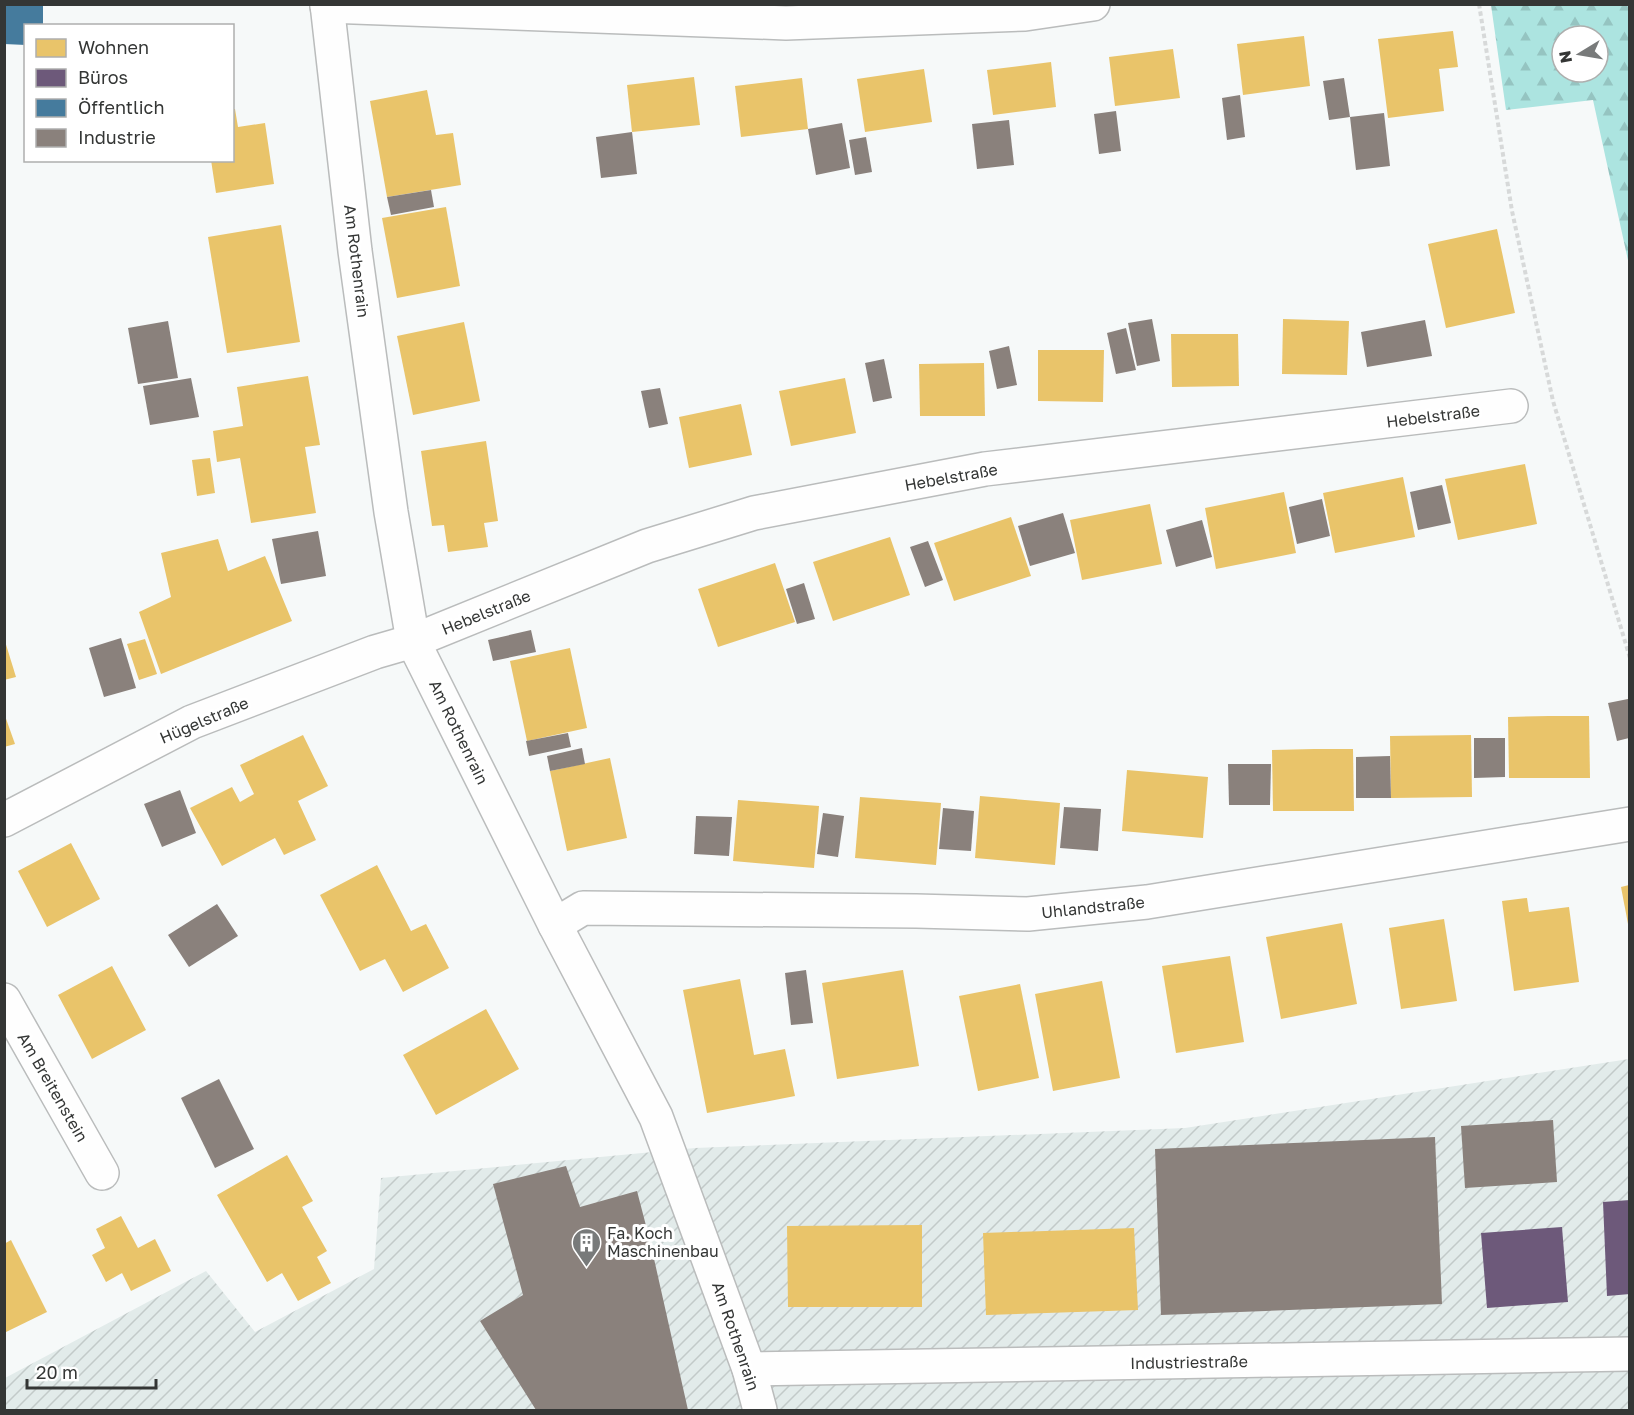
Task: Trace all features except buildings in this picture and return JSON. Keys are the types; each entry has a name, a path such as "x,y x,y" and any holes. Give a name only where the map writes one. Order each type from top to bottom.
{"street":[{"path":"327,5 785,14 1025,14 1093,4"},
{"name":"Am Rothenrain","path":"327,5 355,251 389,501 413,641 555,925 656,1116 749,1370 760,1410"},
{"name":"Hebelstraße","path":"413,641 647,546 754,513 985,470 1510,406"},
{"name":"Hügelstraße","path":"4,820 192,722 375,652 413,641"},
{"name":"Uhlandstraße","path":"555,925 584,908 916,911 1028,915 1147,902 1629,824"},
{"name":"Am Breitenstein","path":"4,1000 102,1173"},
{"name":"Industriestraße","path":"749,1370 1629,1354"}],"path":[{"path":"1479,4 1512,211 1553,401 1629,658"}],"shaded area":[{"path":"1629,1059 1629,1410 5,1410 5,1378 206,1271 255,1332 374,1269 381,1178 695,1148 1185,1128"}],"green space":[{"path":"1491,5 1629,5 1629,265 1593,100 1506,110"}],"place":[{"name":"Fa. Koch Maschinenbau","path":"586,1268"}]}
